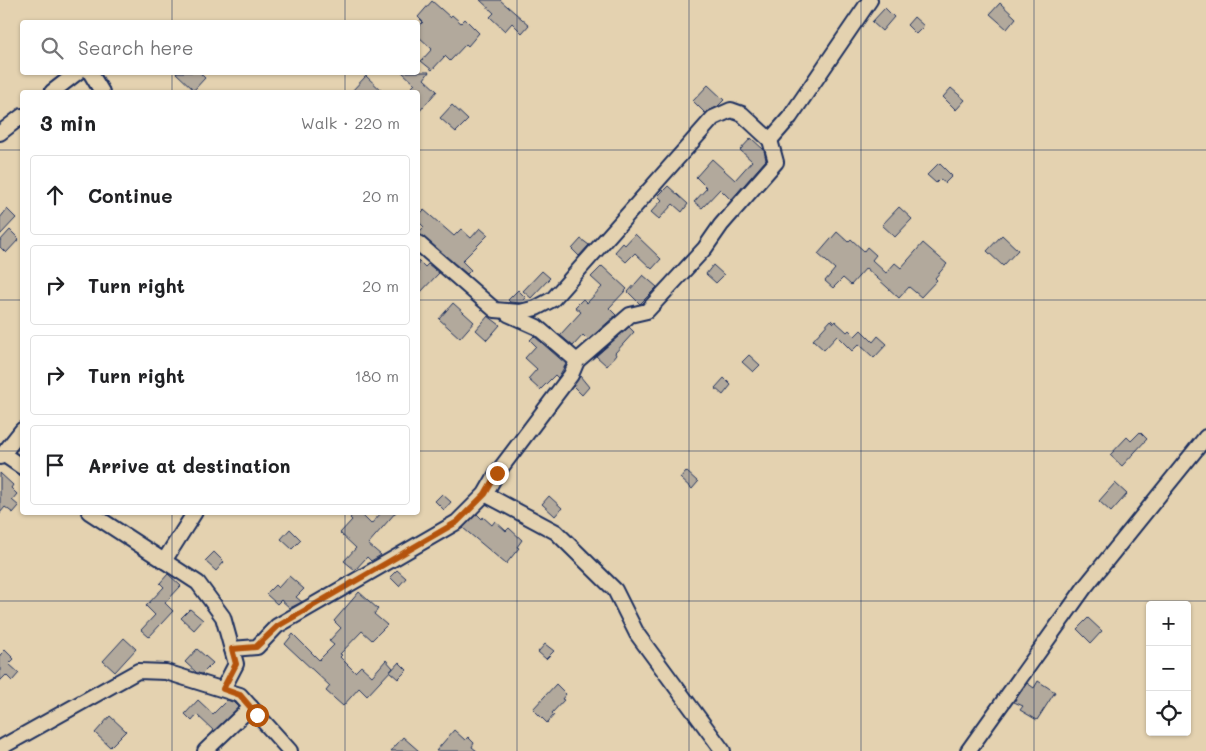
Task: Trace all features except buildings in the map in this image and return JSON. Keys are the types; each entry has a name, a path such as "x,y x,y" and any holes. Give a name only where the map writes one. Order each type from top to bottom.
{"street":[{"path":"770,140 790,118 870,0"},
{"path":"55,90 74,75"},
{"path":"92,75 101,90"},
{"path":"232,649 256,647 278,626 457,522 485,494 497,473 571,375 576,361 630,316 647,311 705,248 721,225 776,162 770,140 742,114 731,110 713,118 553,299 536,308 520,312 503,312"},
{"path":"0,133 20,118"},
{"path":"420,245 496,310 537,327 576,361"},
{"path":"20,433 2,456 20,466"},
{"path":"968,751 1084,587 1206,437"},
{"path":"485,494 556,532 616,590 637,634 723,751"},
{"path":"94,515 198,582 223,617 236,664 223,689"},
{"path":"164,561 193,515"},
{"path":"0,748 138,671 166,672 240,695 290,751"},
{"path":"205,751 250,707"}],"route":[{"path":"257,715 240,695 223,689 236,664 232,649 256,647 278,626 457,522 485,494 497,473"}]}
